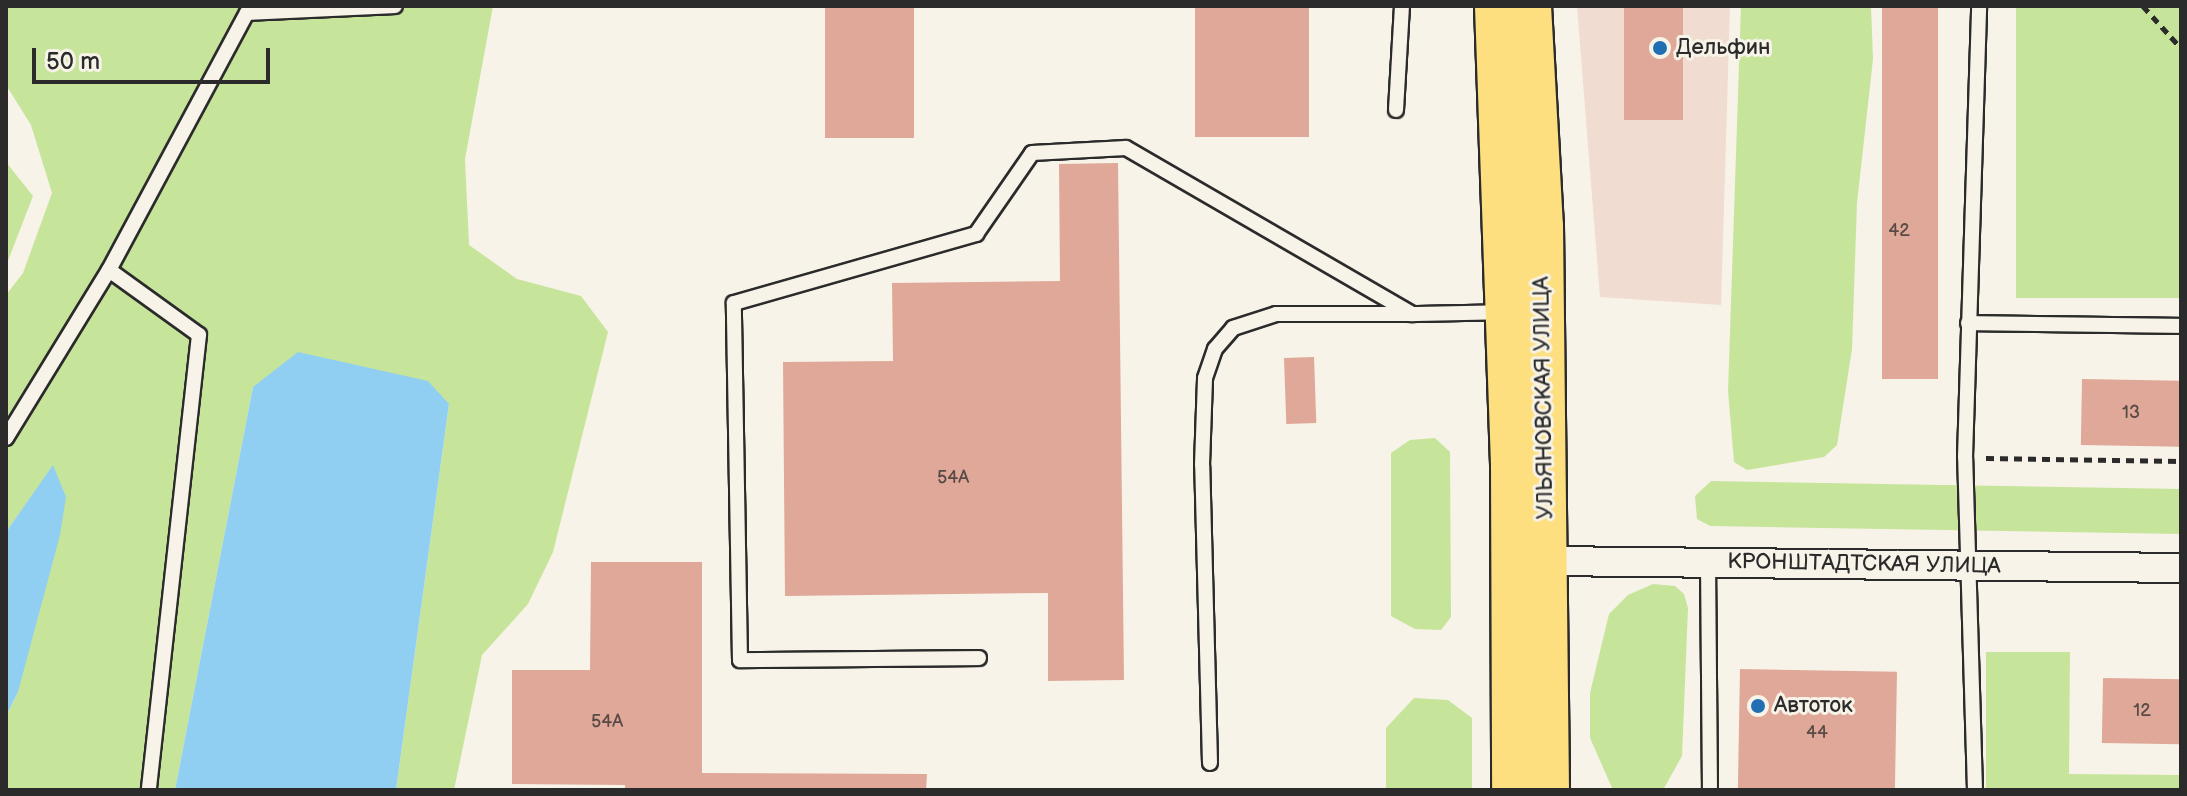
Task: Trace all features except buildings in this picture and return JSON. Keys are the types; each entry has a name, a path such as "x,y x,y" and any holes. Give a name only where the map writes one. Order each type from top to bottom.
{"highway":[{"name":"УЛЬЯНОВСКАЯ УЛИЦА","path":"1497,6 1509,312 1547,790"},
{"name":"УЛЬЯНОВСКАЯ УЛИЦА","path":"1514,790 1531,560 1541,226 1529,6"}],"street":[{"name":"КРОНШТАДТСКАЯ УЛИЦА","path":"1531,560 2181,568"}],"lane":[{"path":"6,438 109,270 247,13 395,6"},
{"path":"1396,110 1402,6"},
{"path":"1975,790 1971,566 1965,457 1979,6"},
{"path":"979,658 740,660 734,303 976,234 1032,153 1126,148 1412,314"},
{"path":"109,270 199,335 149,790"},
{"path":"1210,763 1202,465 1205,378 1215,349 1233,328 1276,314 1509,312"},
{"path":"1968,323 2181,326"},
{"path":"1708,562 1710,790"}],"path":[{"path":"2143,6 2181,48"},
{"path":"1965,457 2181,461"}],"shaded area":[{"path":"1577,6 1730,6 1721,305 1600,297"}],"green space":[{"path":"6,6 493,6 465,159 469,245 517,279 581,296 608,332 553,552 528,604 482,655 454,790 396,790 449,404 253,387 175,790 6,790 6,716 18,692 53,466 6,532 6,295 23,273 52,193 31,125 6,85"},
{"path":"1741,6 1871,6 1873,59 1857,203 1852,349 1837,445 1824,457 1747,470 1734,462 1728,391"},
{"path":"2016,6 2181,6 2181,298 2016,298"},
{"path":"6,162 33,196 6,266"},
{"path":"1435,438 1450,452 1451,617 1441,630 1415,629 1391,616 1391,453 1410,440"},
{"path":"1711,481 2181,489 2181,534 1710,526 1697,519 1695,496"},
{"path":"1653,584 1675,586 1684,594 1688,608 1682,756 1663,790 1613,790 1590,738 1590,693 1609,614 1628,595"},
{"path":"1986,652 2070,652 2069,774 2181,775 2181,790 1986,790"},
{"path":"1414,698 1448,700 1472,718 1472,790 1386,790 1386,728"}],"water":[{"path":"298,352 428,381 449,404 396,790 175,790 253,387"},
{"path":"53,465 66,497 60,535 18,692 6,716 6,532"}],"place":[{"name":"Дельфин","path":"1660,48"},
{"name":"Автоток","path":"1758,706"}]}
